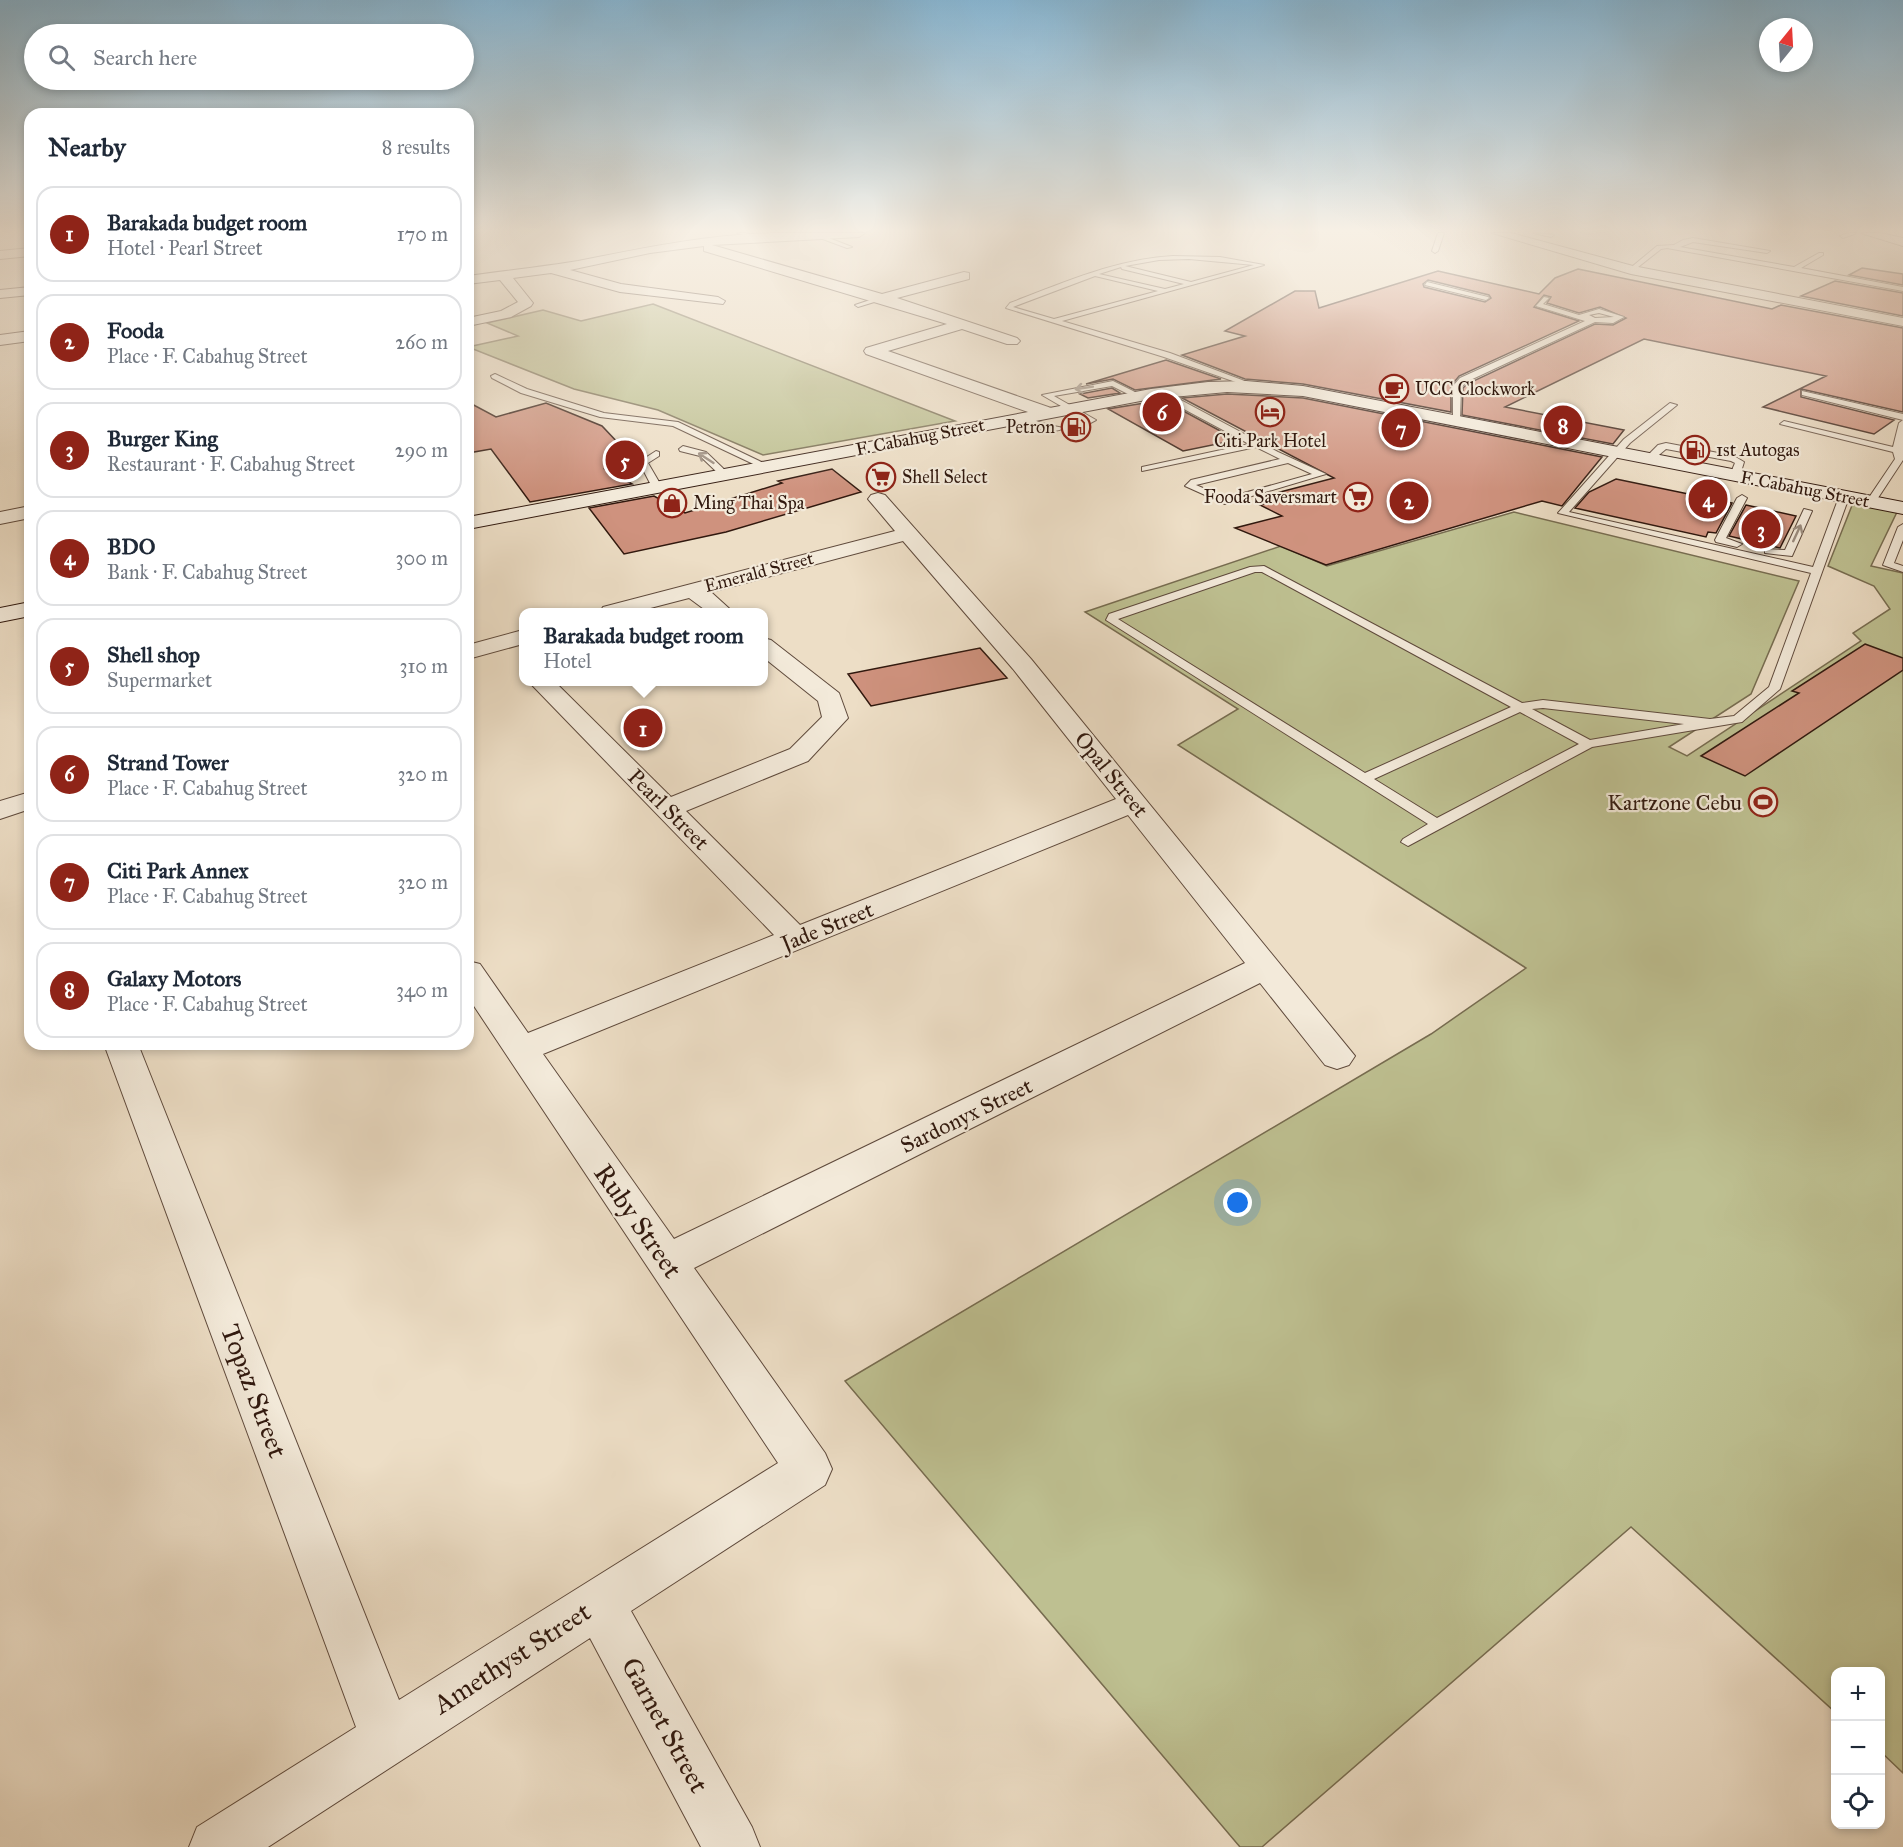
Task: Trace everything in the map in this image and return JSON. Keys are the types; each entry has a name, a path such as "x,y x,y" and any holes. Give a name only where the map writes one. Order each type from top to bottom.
{"main road":[{"name":"F. Cabahug Street","path":"474,522 1159,392 1247,385 1303,391 1903,508"},
{"path":"0,615 24,610"}],"street":[{"path":"944,319 1012,341"},
{"path":"961,325 872,351 1048,412"},
{"path":"0,340 24,337"},
{"name":"Opal Street","path":"878,499 906,534 1022,664 1337,1056"},
{"path":"0,518 24,513"},
{"name":"Emerald Street","path":"626,608 906,534"},
{"path":"693,590 717,608"},
{"path":"474,650 512,640 519,655"},
{"path":"669,808 799,754 835,718 830,698 768,649"},
{"name":"Pearl Street","path":"546,686 796,939"},
{"name":"Jade Street","path":"519,1050 1134,802"},
{"path":"0,810 24,803"},
{"name":"Sardonyx Street","path":"667,1262 1265,967"},
{"name":"Ruby Street","path":"474,981 519,1050 809,1469"},
{"name":"Topaz Street","path":"123,1050 387,1738"},
{"name":"Amethyst Street","path":"217,1847 809,1469"},
{"name":"Garnet Street","path":"599,1603 732,1847"}],"lane":[{"path":"1049,319 1198,366 1247,385"},
{"path":"1055,321 1062,319"},
{"path":"1456,420 1458,386 1463,380 1593,321 1587,319"},
{"path":"495,376 533,394 603,416 675,424 767,467"},
{"path":"1085,423 1092,420 1046,395 1113,383 1139,396"},
{"path":"1159,392 1320,476 1225,501 1190,486 1194,482 1288,460"},
{"path":"1804,393 1903,417"},
{"path":"1673,405 1617,452 1563,513 1815,571"},
{"path":"1019,418 1047,428 1060,428"},
{"path":"1871,502 1899,459 1897,450 1903,423"},
{"path":"1784,424 1897,450"},
{"path":"1145,469 1260,444"},
{"path":"683,449 703,454 724,474"},
{"path":"656,454 643,462 657,487"},
{"path":"1408,842 1437,824 1588,744 1738,719 1774,689 1815,571 1844,497"},
{"path":"1742,498 1720,540 1788,555 1808,512"},
{"path":"1903,528 1888,565 1903,569"},
{"path":"1437,824 1112,620 1113,616 1254,569 1264,569 1588,744"},
{"path":"1364,778 1521,707 1543,704 1710,723"}],"green space":[{"path":"503,319 581,321 692,319 955,421 763,455 658,410 574,389 474,349 474,346 518,336 487,323"},
{"path":"1853,503 1897,512 1871,566 1903,573 1903,1773 1885,1756 1885,1667 1831,1667 1831,1708 1631,1527 1262,1847 1240,1847 845,1381 1431,1034 1526,968 1178,745 1238,709 1085,612 1281,546 1327,566 1514,512 1799,581 1751,694 1669,747 1687,756 1861,641 1853,633 1890,609 1874,586 1828,566"}],"building":[{"path":"1246,319 1579,321 1459,376 1451,386 1451,412 1303,384 1245,379 1182,355 1245,336 1225,331"},
{"path":"1624,319 1856,319 1903,328 1903,412 1801,389 1801,397 1894,420 1874,434 1763,407 1826,376 1644,339 1505,407 1624,430 1613,444 1462,415 1463,388 1467,384 1595,324 1613,325"},
{"path":"1166,360 1221,379 1135,390 1113,379 1086,384"},
{"path":"1112,388 1120,393 1088,398 1080,394"},
{"path":"1227,394 1303,398 1602,457 1562,506 1542,501 1326,565 1235,528 1282,516 1260,505 1288,497 1280,492 1334,478 1182,398"},
{"path":"1163,400 1237,440 1183,451 1108,409"},
{"path":"546,403 602,426 637,463 605,469 632,484 530,502 491,449 474,452 474,405 496,417"},
{"path":"832,469 861,492 726,532 624,554 589,508 654,496 685,513 782,483 778,481"},
{"path":"1616,479 1732,503 1716,533 1708,532 1706,537 1575,508 1589,492"},
{"path":"1746,505 1796,516 1780,548 1729,536"},
{"path":"1865,644 1903,658 1903,670 1745,776 1701,756 1799,693 1792,691"},
{"path":"980,648 1007,678 871,706 848,674"}],"place":[{"name":"UCC Clockwork","path":"1394,389"},
{"name":"Strand Tower","path":"1162,412"},
{"name":"Citi Park Hotel","path":"1270,412"},
{"name":"Galaxy Motors","path":"1563,425"},
{"name":"Petron","path":"1076,427"},
{"name":"Citi Park Annex","path":"1401,428"},
{"name":"1st Autogas","path":"1695,450"},
{"name":"Shell shop","path":"625,460"},
{"name":"Shell Select","path":"881,477"},
{"name":"Fooda Saversmart","path":"1358,497"},
{"name":"BDO","path":"1708,499"},
{"name":"Fooda","path":"1409,501"},
{"name":"Ming Thai Spa","path":"672,503"},
{"name":"Burger King","path":"1761,529"},
{"name":"Barakada budget room","path":"643,728"},
{"name":"Kartzone Cebu","path":"1763,802"}]}
